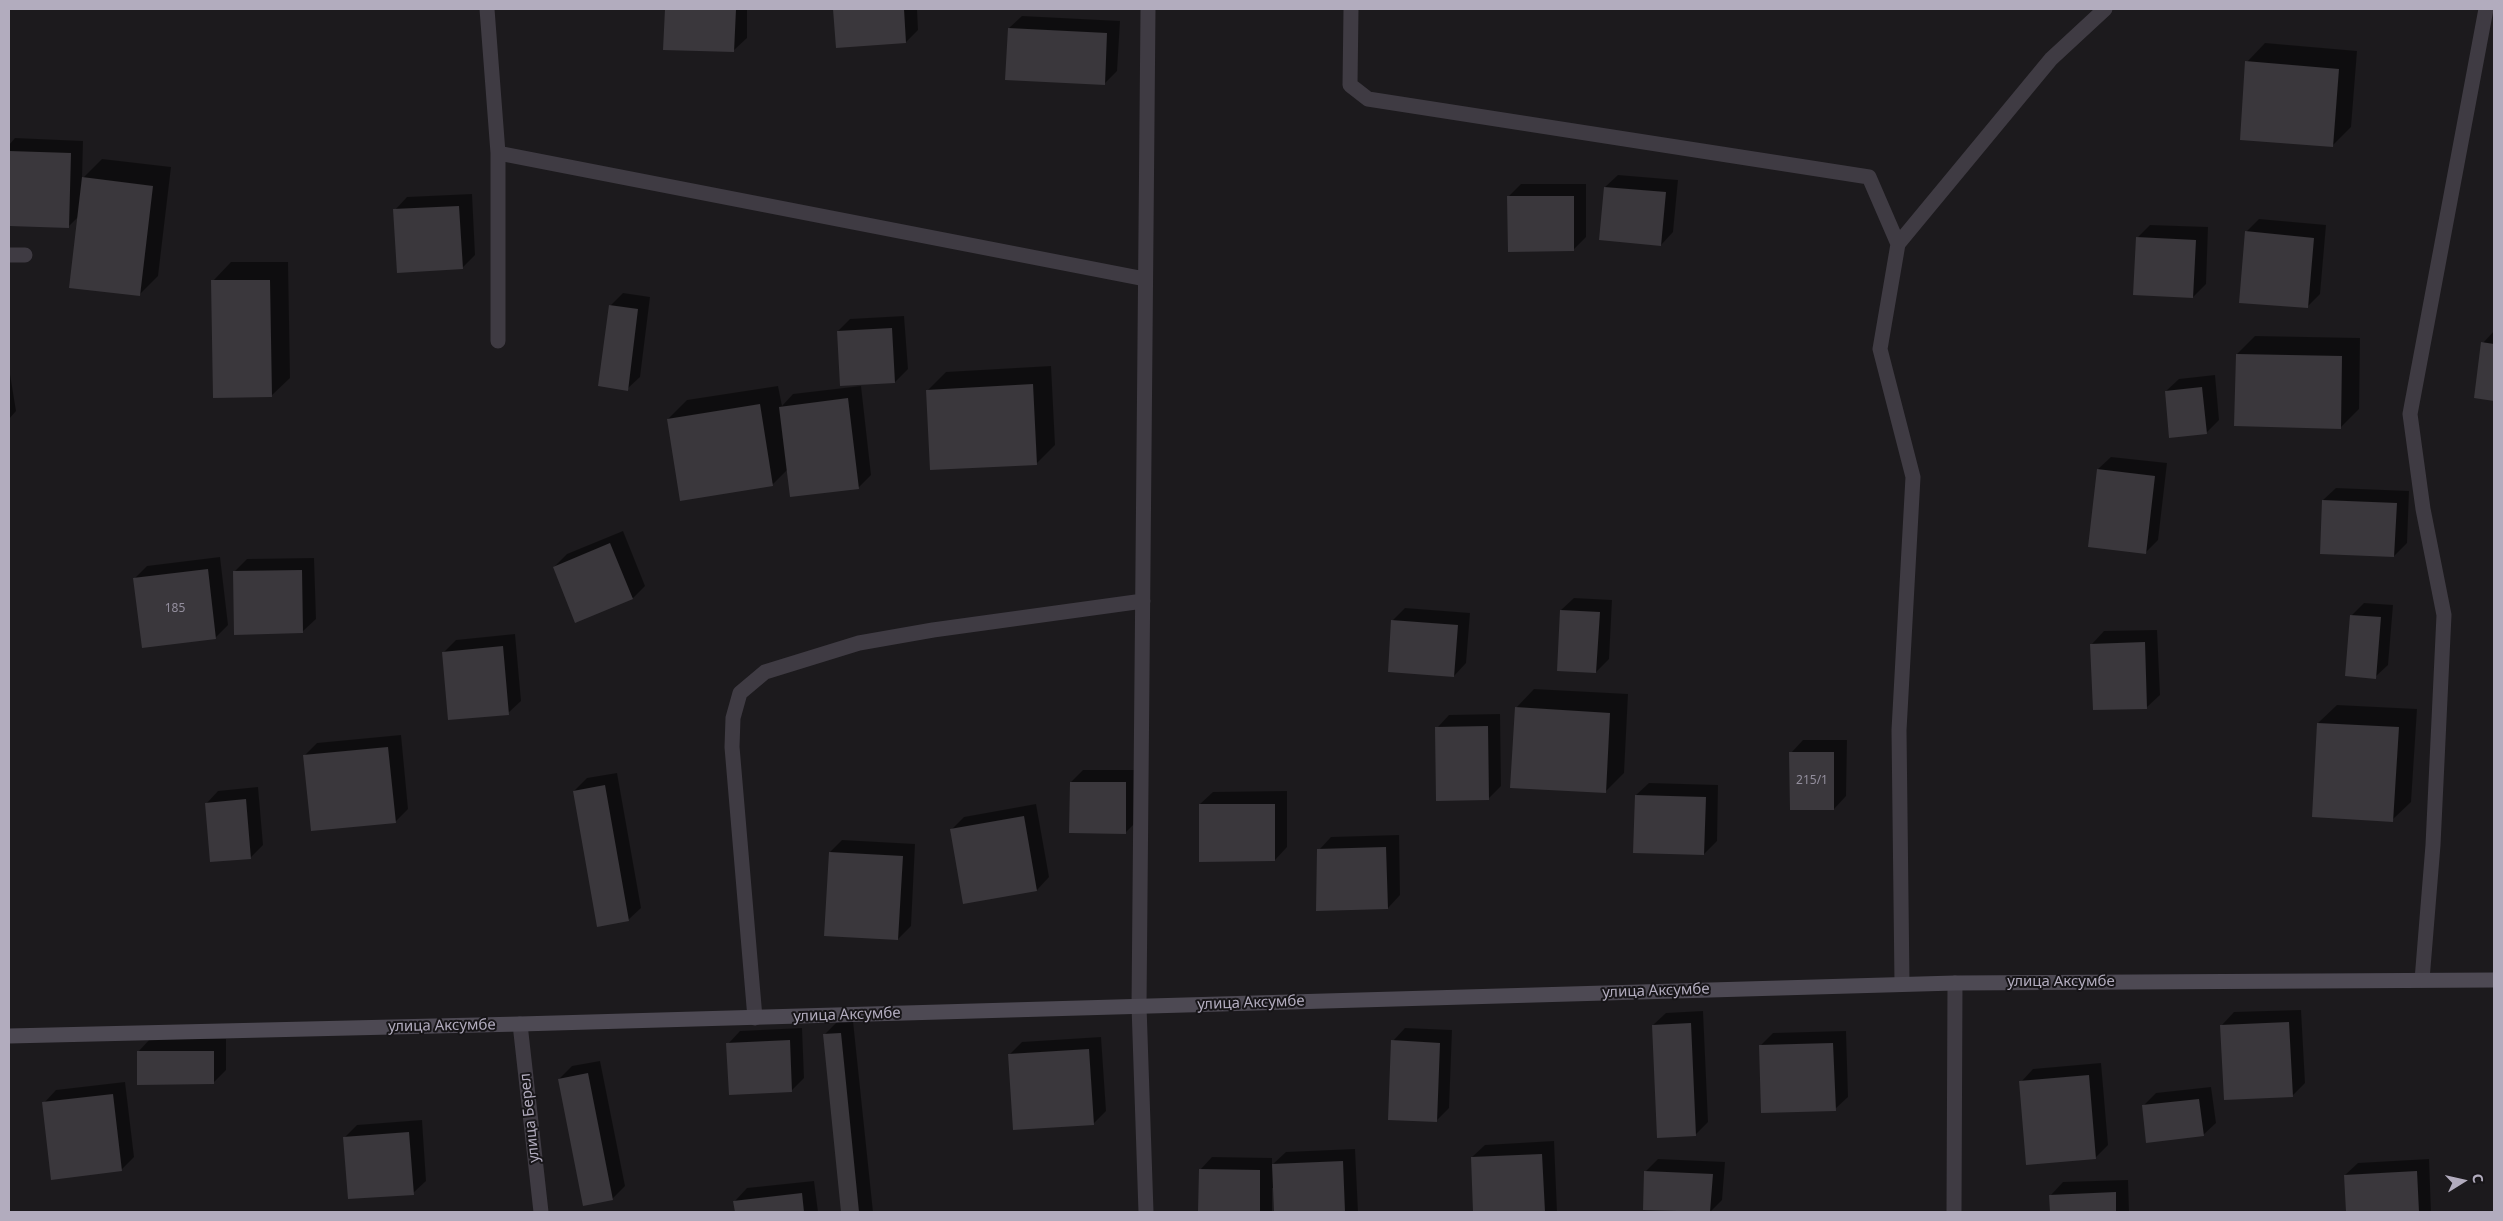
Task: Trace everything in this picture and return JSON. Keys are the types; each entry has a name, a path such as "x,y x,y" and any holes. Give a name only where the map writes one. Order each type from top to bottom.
{"main road":[{"name":"улица Аксумбе","path":"9,1036 755,1018 1902,984 2494,980"}],"street":[{"path":"487,9 498,153 498,341"},
{"path":"1146,1212 1140,1006 1148,9"},
{"path":"1352,9 1350,85 1368,99 1869,177 1898,244"},
{"path":"1902,984 1899,730 1913,477 1880,349 1898,244 2051,59 2105,9"},
{"path":"2422,980 2433,845 2444,616 2423,509 2410,414 2486,9"},
{"path":"498,153 1146,279"},
{"path":"9,255 25,255"},
{"path":"755,1018 732,747 733,718 740,693 765,672 859,643 933,630 1143,601"},
{"path":"1954,1212 1955,983"},
{"name":"улица Берел","path":"520,1024 540,1212"}],"building":[{"path":"665,9 736,9 734,52 663,50"},
{"path":"833,9 904,9 906,43 836,48"},
{"path":"1008,28 1107,33 1105,85 1005,80"},
{"path":"2245,61 2339,69 2333,147 2240,140"},
{"path":"9,151 71,153 69,228 9,226"},
{"path":"82,177 153,186 140,296 69,288"},
{"path":"1604,187 1666,192 1661,246 1599,240"},
{"path":"1507,196 1574,196 1574,251 1508,252"},
{"path":"459,206 463,269 397,273 393,209"},
{"path":"2245,231 2314,238 2308,308 2239,303"},
{"path":"2136,237 2196,240 2193,298 2133,295"},
{"path":"211,280 270,280 272,397 213,398"},
{"path":"609,305 638,309 628,391 598,386"},
{"path":"892,328 895,383 840,386 837,331"},
{"path":"2481,342 2494,344 2494,401 2474,398"},
{"path":"2236,354 2342,356 2341,429 2234,426"},
{"path":"1033,384 1037,465 930,470 926,390"},
{"path":"2202,387 2207,434 2169,438 2165,391"},
{"path":"848,398 859,489 790,497 779,407"},
{"path":"760,404 773,486 680,501 667,419"},
{"path":"2097,469 2155,476 2146,554 2088,547"},
{"path":"2322,500 2397,503 2394,557 2320,554"},
{"path":"610,543 633,599 575,623 553,567"},
{"path":"208,569 216,639 142,648 133,578"},
{"path":"302,570 303,633 234,635 233,571"},
{"path":"1560,610 1600,612 1596,673 1557,671"},
{"path":"2350,615 2381,617 2376,679 2345,676"},
{"path":"1391,620 1458,625 1454,677 1388,672"},
{"path":"2145,642 2147,709 2093,710 2090,644"},
{"path":"503,646 509,715 448,720 442,652"},
{"path":"1515,707 1610,713 1606,793 1510,788"},
{"path":"2317,723 2399,727 2393,822 2312,817"},
{"path":"1488,726 1489,800 1436,801 1435,727"},
{"path":"388,747 396,823 311,831 303,755"},
{"path":"1789,752 1834,752 1834,810 1790,810"},
{"path":"1070,782 1126,782 1126,834 1069,833"},
{"path":"605,785 629,921 597,927 573,791"},
{"path":"1635,795 1706,797 1704,855 1633,853"},
{"path":"246,799 251,859 210,862 205,803"},
{"path":"1199,804 1275,804 1275,861 1199,862"},
{"path":"1024,816 1037,891 963,904 950,829"},
{"path":"1386,847 1388,909 1316,911 1317,849"},
{"path":"829,852 903,856 898,940 824,936"},
{"path":"2289,1022 2293,1097 2224,1100 2220,1025"},
{"path":"1691,1023 1696,1136 1657,1138 1652,1025"},
{"path":"841,1033 859,1212 841,1212 823,1034"},
{"path":"790,1040 792,1092 729,1095 726,1043"},
{"path":"1391,1040 1440,1043 1437,1122 1388,1120"},
{"path":"1833,1043 1836,1111 1761,1113 1759,1045"},
{"path":"1089,1049 1094,1125 1013,1130 1008,1054"},
{"path":"137,1051 214,1051 214,1084 137,1085"},
{"path":"588,1073 613,1200 583,1206 558,1079"},
{"path":"2089,1075 2096,1159 2026,1165 2019,1081"},
{"path":"113,1094 122,1171 51,1180 42,1102"},
{"path":"2199,1099 2204,1136 2146,1143 2142,1105"},
{"path":"409,1132 414,1195 348,1199 343,1137"},
{"path":"1542,1154 1545,1212 1473,1212 1471,1157"},
{"path":"1343,1161 1345,1212 1274,1212 1272,1164"},
{"path":"1199,1169 1260,1170 1260,1212 1198,1212"},
{"path":"1644,1171 1713,1174 1710,1212 1643,1210"},
{"path":"2417,1171 2419,1212 2346,1212 2344,1175"},
{"path":"2116,1192 2116,1212 2050,1212 2049,1195"},
{"path":"802,1193 804,1212 735,1212 733,1201"}]}
